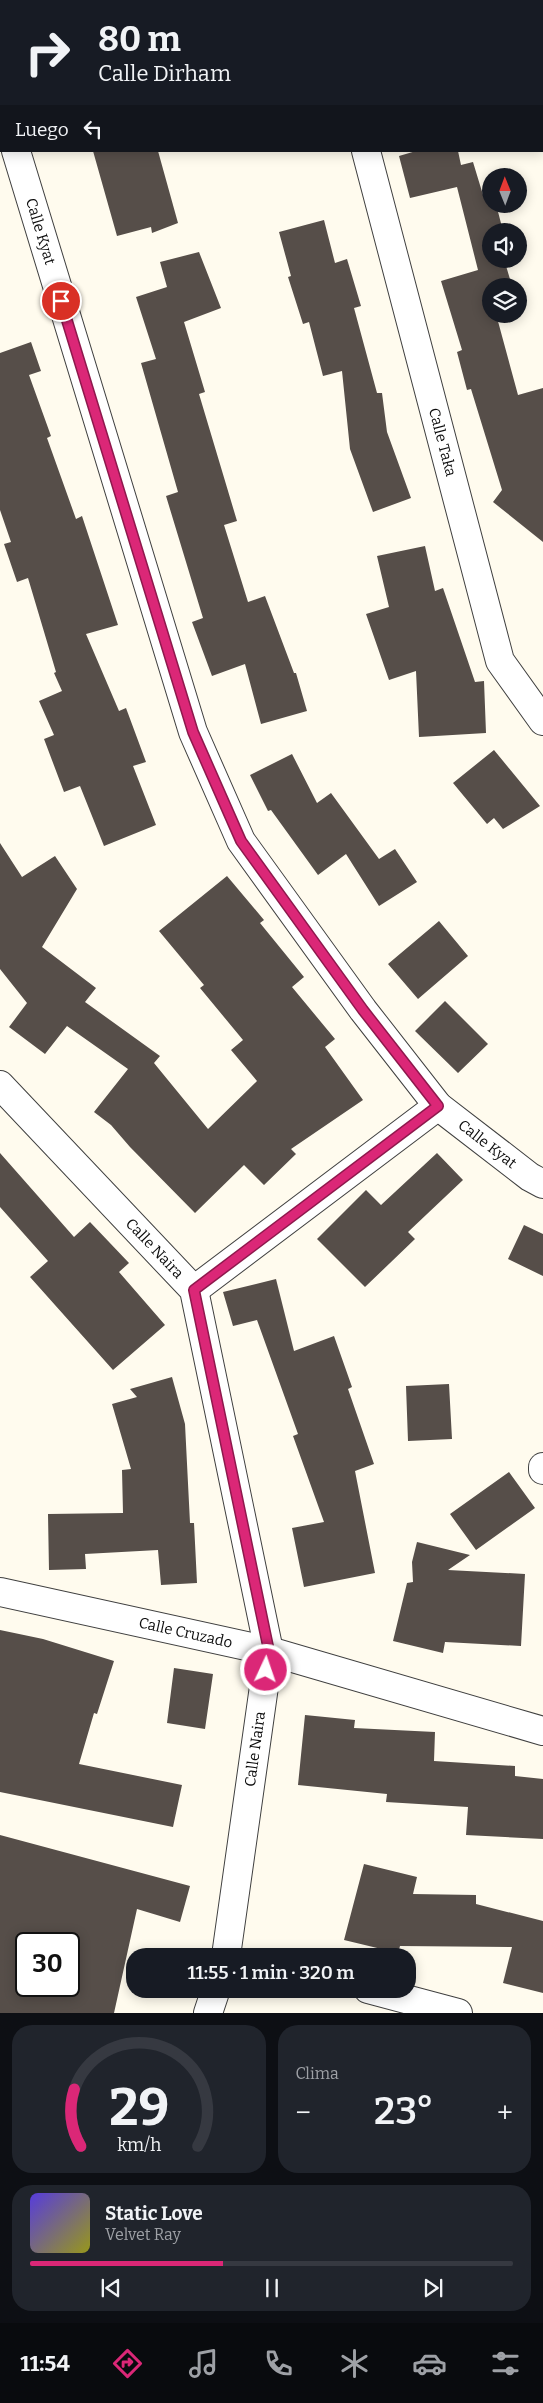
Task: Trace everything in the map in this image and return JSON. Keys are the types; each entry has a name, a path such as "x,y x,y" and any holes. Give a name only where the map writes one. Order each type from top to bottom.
{"street":[{"name":"Calle Kyat","path":"16,152 193,732 241,841 363,1010 438,1106 530,1177 543,1184"},
{"name":"Calle Taka","path":"366,152 500,661 543,721"},
{"name":"Calle Naira","path":"0,1085 194,1290 269,1651 232,1948"},
{"path":"194,1290 438,1106"},
{"name":"Calle Cruzado","path":"0,1592 269,1651 543,1731"},
{"path":"208,2013 213,1998"},
{"path":"379,1998 458,2013"}],"building":[{"path":"93,152 158,152 178,223 152,233 151,227 117,236"},
{"path":"413,152 458,152 461,165 473,162 482,192 482,213 498,213 501,223 482,223 482,268 507,268 510,278 482,278 482,323 498,323 518,395 543,388 543,542 493,502 502,490 471,389 467,390 457,352 462,350 441,281 478,270 457,187 410,198 399,156"},
{"path":"324,220 335,263 347,259 361,306 354,308 377,393 382,393 387,432 411,498 373,512 350,449 342,371 323,376 309,322 303,324 288,277 291,276 279,232"},
{"path":"199,252 221,308 184,322 205,392 199,394 237,521 224,525 248,602 265,596 294,673 296,673 307,711 261,724 245,664 212,676 192,622 203,618 166,496 178,492 141,363 156,359 136,297 167,287 160,262"},
{"path":"31,342 41,371 29,375 51,436 47,438 76,519 82,516 118,625 86,634 119,711 126,708 146,762 133,766 156,825 104,846 80,786 64,792 44,739 54,735 39,701 62,691 54,673 56,672 28,578 17,582 4,544 11,542 0,510 0,353"},
{"path":"425,546 435,591 443,588 475,682 484,681 486,733 419,737 416,671 389,680 366,614 389,607 377,556"},
{"path":"494,750 540,806 503,829 494,818 487,824 453,783"},
{"path":"292,754 317,803 331,793 379,859 395,849 417,882 379,906 346,854 318,875 271,810 268,811 250,775"},
{"path":"0,843 22,877 55,856 77,889 42,947 96,988 85,1002 160,1056 154,1063 208,1129 257,1081 231,1050 243,1040 200,988 204,985 159,931 227,876 264,920 260,923 304,977 292,987 335,1039 325,1047 363,1100 291,1149 296,1154 264,1185 244,1165 195,1213 111,1125 94,1112 128,1069 67,1026 45,1054 9,1027 27,1003 0,969"},
{"path":"439,921 468,956 418,999 388,964"},
{"path":"445,1001 488,1044 458,1073 415,1031"},
{"path":"0,1153 74,1237 90,1222 129,1263 119,1272 165,1325 113,1370 30,1277 48,1261 0,1207"},
{"path":"437,1153 463,1180 408,1232 415,1239 365,1287 317,1239 366,1190 381,1205"},
{"path":"524,1225 543,1234 543,1276 508,1259"},
{"path":"276,1279 294,1351 334,1336 352,1387 348,1389 374,1464 355,1471 375,1573 304,1587 292,1528 324,1522 293,1436 298,1434 257,1320 233,1326 223,1292"},
{"path":"172,1377 185,1424 190,1523 194,1523 197,1583 161,1585 158,1550 85,1554 86,1569 49,1570 48,1514 123,1513 122,1470 131,1469 112,1404 137,1397 130,1389"},
{"path":"449,1384 452,1439 408,1441 406,1386"},
{"path":"509,1472 535,1508 476,1550 450,1514"},
{"path":"417,1542 470,1555 448,1570 525,1574 521,1646 445,1642 443,1653 393,1641 407,1583 413,1582 412,1562"},
{"path":"0,1630 43,1639 114,1661 97,1714 94,1713 79,1764 182,1785 173,1827 0,1792"},
{"path":"174,1668 213,1674 205,1729 167,1723"},
{"path":"305,1715 355,1720 354,1728 435,1732 434,1761 515,1766 515,1776 543,1779 543,1839 466,1835 468,1807 386,1802 387,1794 298,1785"},
{"path":"0,1835 190,1886 180,1922 137,1909 128,1948 126,1948 126,1959 114,2013 0,2013"},
{"path":"364,1864 417,1877 413,1894 476,1895 476,1904 543,1921 543,1993 503,1983 512,1947 400,1946 399,1948 377,1948 344,1940"}],"route":[{"path":"61,301 193,732 241,841 363,1010 438,1106 194,1290 269,1651 266,1670"}]}
